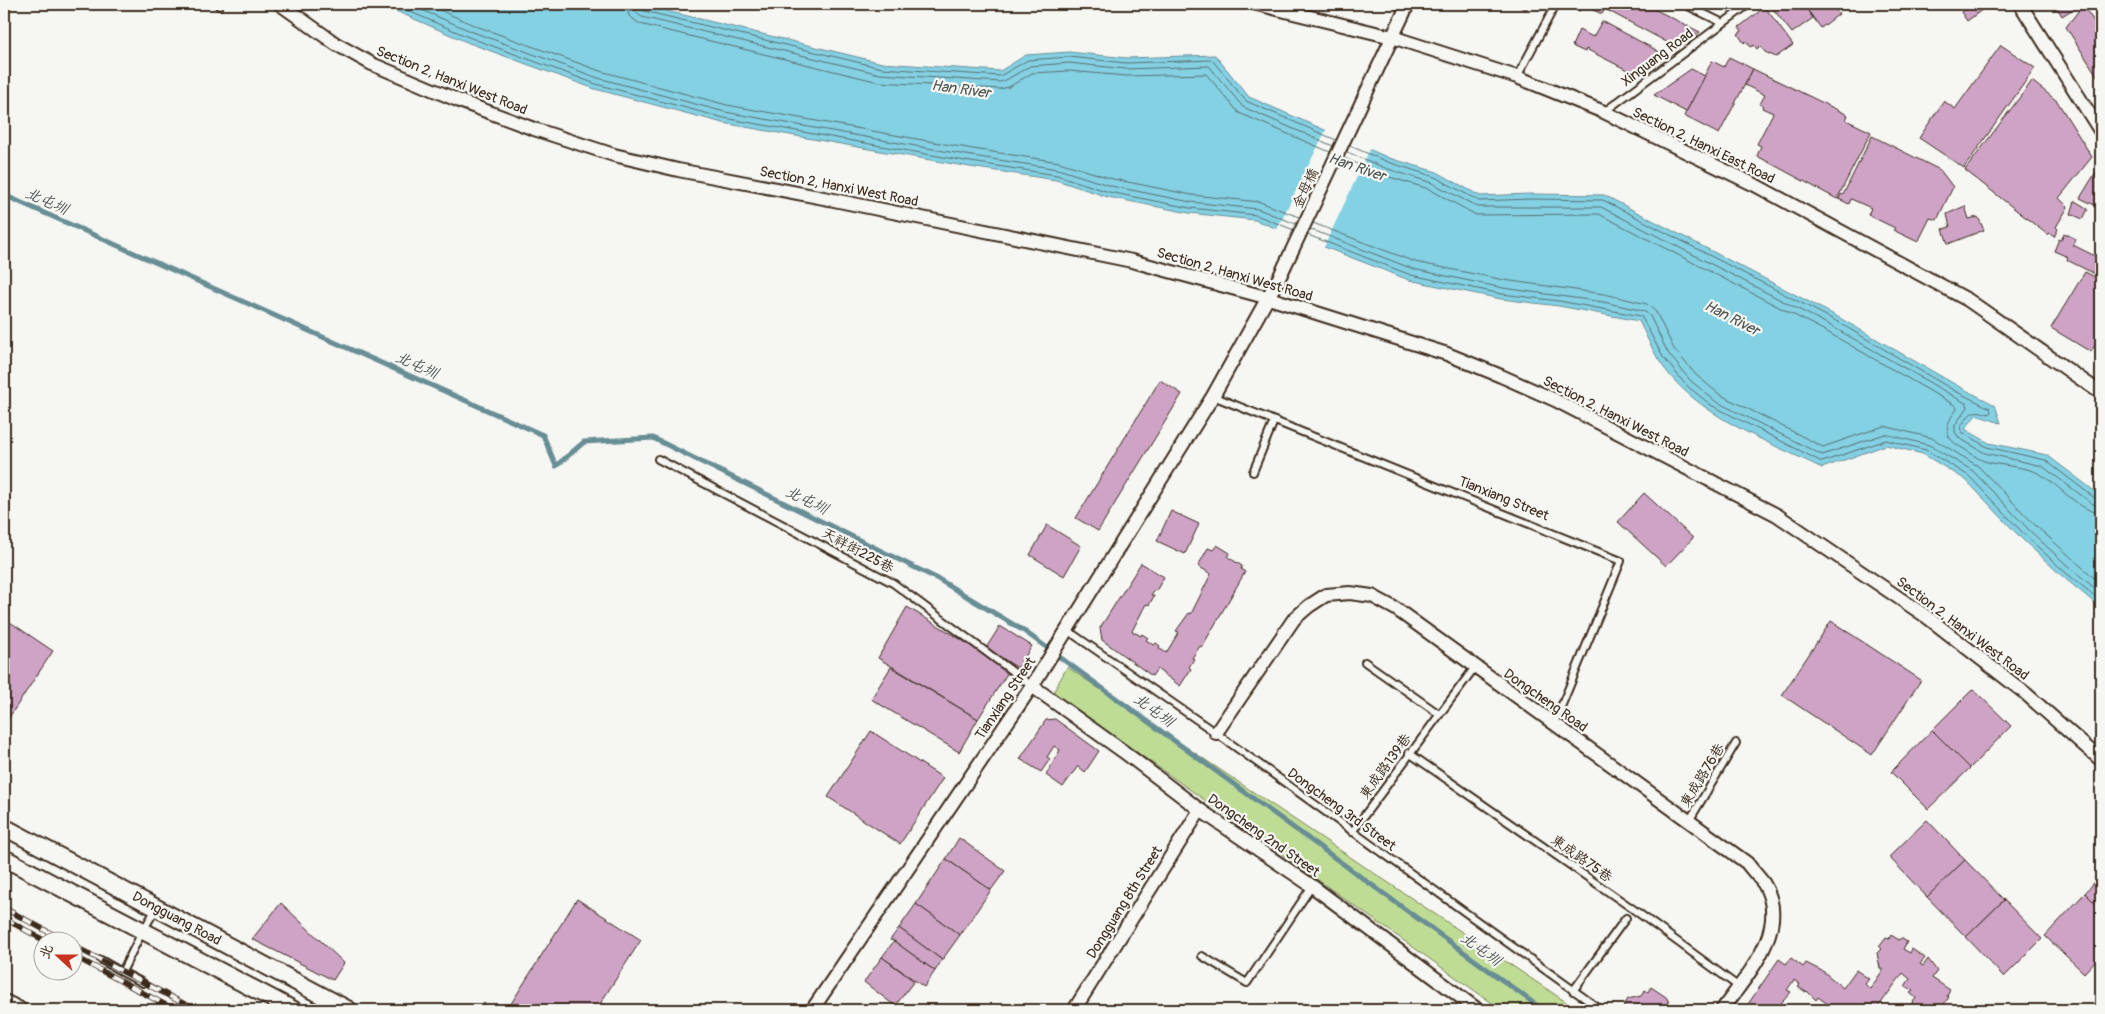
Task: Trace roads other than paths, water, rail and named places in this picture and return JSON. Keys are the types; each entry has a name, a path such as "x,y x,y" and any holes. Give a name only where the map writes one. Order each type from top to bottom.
{"street":[{"name":"Section 2, Hanxi West Road","path":"280,4 336,44 372,64 534,130 614,155 678,170 1132,261 1269,298 1447,354 1501,376 1555,400 1777,515 1934,623 2025,693 2101,760"},
{"name":"Section 2, Hanxi East Road","path":"1257,4 1392,37 1517,77 1604,112 1755,185 1968,300 2101,393"},
{"name":"金母橋","path":"1280,276 1408,4"},
{"path":"2020,4 2101,132"},
{"name":"Tianxiang Street","path":"812,1010 1032,686 1213,396 1280,276"},
{"name":"Dongcheng Road","path":"1216,733 1294,620 1309,606 1326,595 1350,593 1372,596 1396,609 1747,863 1764,885 1772,909 1770,935 1758,961 1722,1010"},
{"name":"Dongcheng 2nd Street","path":"1032,686 1124,752 1200,810 1312,886 1474,1009"},
{"name":"Dongguang 8th Street","path":"1074,1010 1200,810"},
{"name":"Dongguang Road","path":"4,827 349,1010"},
{"name":"Dongguang Road","path":"4,858 294,1010"},
{"path":"4,1003 18,1010"}],"lane":[{"path":"1517,77 1556,4"},
{"path":"1684,4 1723,23"},
{"name":"Xinguang Road","path":"1604,112 1749,4"},
{"name":"Tianxiang Street","path":"1213,396 1621,562 1554,724"},
{"path":"1253,472 1274,421"},
{"name":"天祥街225巷","path":"658,458 892,582 1032,686"},
{"name":"Dongcheng 3rd Street","path":"1067,630 1216,733 1601,1010"},
{"path":"1366,662 1439,714"},
{"name":"東成路139巷","path":"1352,832 1475,668"},
{"name":"東成路76巷","path":"1689,821 1736,743"},
{"name":"東成路75巷","path":"1410,753 1633,909 1739,987"},
{"path":"1202,956 1247,983 1312,886"},
{"path":"122,972 157,907"},
{"path":"1574,991 1626,918"},
{"path":"101,960 143,983"}],"water":[{"name":"Han River","path":"380,4 638,4 882,63 1000,71 1026,55 1069,52 1127,58 1215,55 1249,97 1389,158 1437,172 1480,196 1530,194 1604,195 1838,317 1958,386 1995,405 2001,423 1976,415 1965,429 1989,443 2047,455 2101,496 2101,608 2062,576 2022,539 1966,480 1923,454 1886,445 1822,468 1754,436 1710,411 1690,396 1673,379 1658,359 1639,321 1559,306 1501,299 1409,280 1255,220 1189,213 1108,197 1056,180 970,167 723,123 595,89 469,43"}],"waterway":[{"name":"北屯圳","path":"4,195 543,435 556,466 584,442 653,438 938,579 1024,631 1543,1010"}],"railway":[{"path":"4,908 48,932"},
{"path":"4,918 32,934"},
{"path":"82,950 196,1010"},
{"path":"82,960 175,1010"}]}
